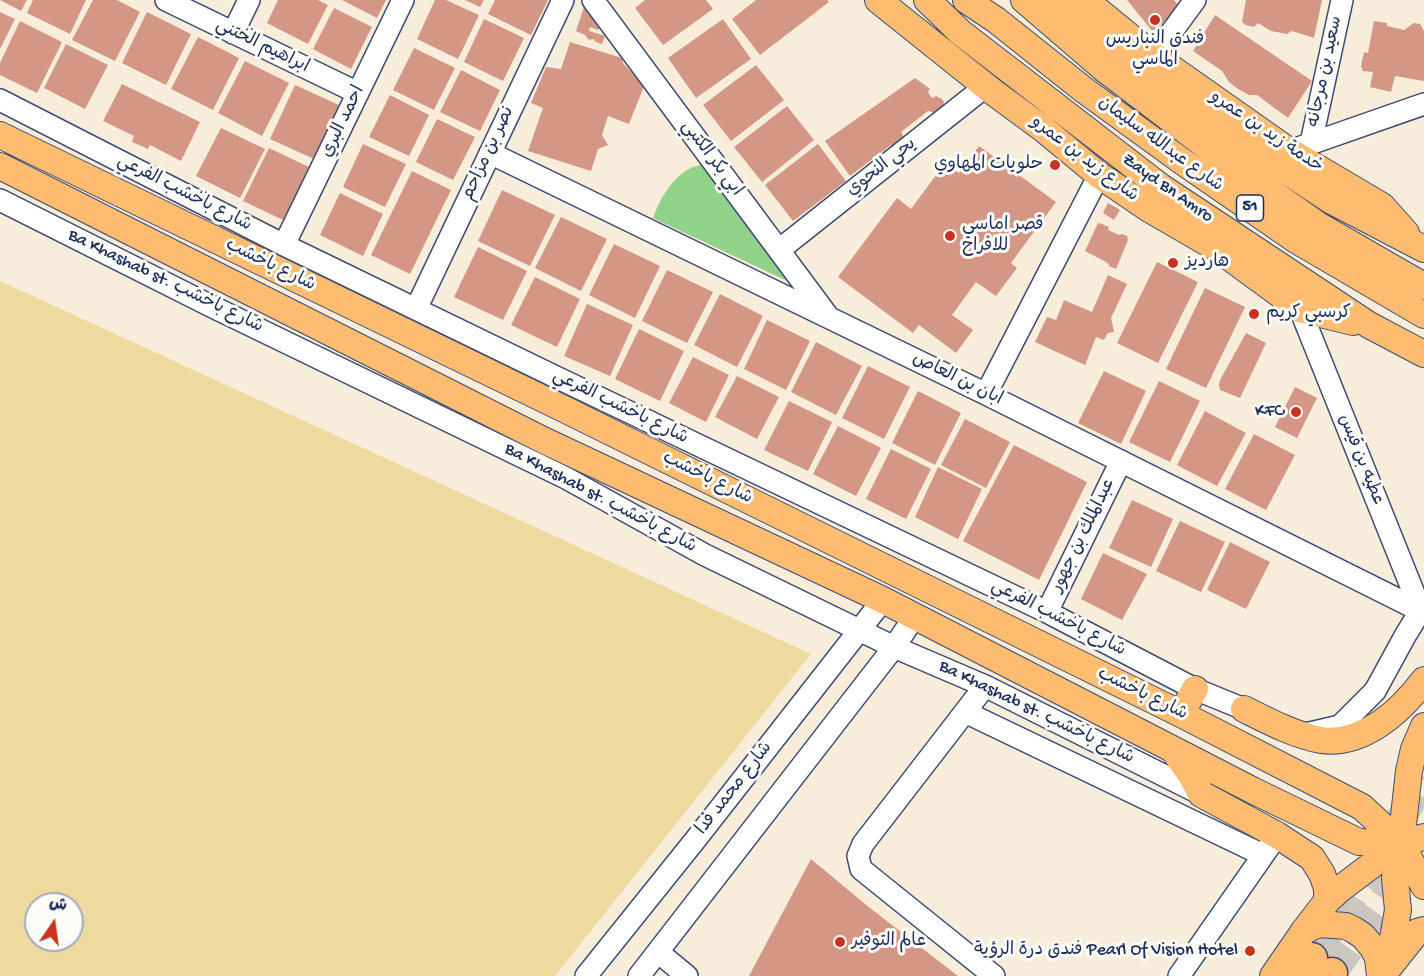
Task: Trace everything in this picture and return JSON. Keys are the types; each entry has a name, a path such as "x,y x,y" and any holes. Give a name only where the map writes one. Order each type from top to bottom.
{"main road":[{"name":"شارع زيد بن عمرو","path":"878,0 1095,172 1133,198 1218,249 1300,309 1369,326"},
{"name":"Zayd Bn Amro","path":"927,0 960,33 1161,187 1369,326 1424,354"},
{"name":"شارع عبدالله سليمان","path":"966,0 996,20 1084,90 1296,240 1424,315"},
{"name":"شارع عبدالله سليمان","path":"1024,0 1103,68 1211,150 1318,225 1424,286"},
{"path":"1054,0 1217,125 1330,200 1420,247"},
{"name":"خدمة زيد بن عمرو","path":"1085,0 1154,56 1300,147 1382,206 1420,247"},
{"name":"شارع باخشب","path":"0,135 646,449 1181,714 1362,807 1416,844 1424,886"},
{"path":"1094,136 1095,172"},
{"name":"شارع باخشب","path":"0,166 543,440 883,600 1359,842 1416,844"},
{"path":"1133,198 1161,187"},
{"path":"1244,709 1274,724 1322,740 1354,738 1382,722 1412,696 1424,680"},
{"path":"1181,714 1195,689"},
{"path":"1381,976 1393,938 1398,910 1395,878 1416,844 1409,771 1414,749 1424,726"},
{"path":"1172,748 1208,798 1270,845 1312,858 1328,888 1316,963"},
{"path":"1327,901 1340,889 1416,844"},
{"path":"1316,963 1318,924 1346,926 1363,936 1372,948 1378,958 1381,976"},
{"path":"1381,976 1417,932 1424,930"},
{"path":"1273,976 1316,963"}],"street":[{"name":"ابراهيم الختني","path":"166,0 358,93"},
{"path":"233,33 249,0"},
{"name":"احمد البري","path":"284,245 403,0"},
{"name":"نصر بن مزاحم","path":"416,309 562,0"},
{"name":"ابي بكر الكتبي","path":"593,0 828,317"},
{"path":"1154,56 1195,0"},
{"name":"سعيد بن مرجانه","path":"1300,147 1342,0"},
{"name":"يحي النحوي","path":"778,250 986,87"},
{"name":"شارع باخشب الفرعي","path":"0,100 284,245 1047,612 1195,689 1244,709"},
{"path":"1300,147 1424,104"},
{"name":"ابان بن العاص","path":"490,153 1423,608"},
{"path":"986,394 1095,172"},
{"name":"Ba Khashab st. شارع باخشب","path":"0,200 213,307 566,478 705,555 894,647 985,686 1208,798"},
{"name":"عطيه بن قيس","path":"1300,309 1423,608"},
{"path":"646,449 657,425"},
{"path":"461,427 543,440"},
{"name":"عبدالملك بن جهور","path":"1047,612 1120,461"},
{"name":"شارع محمد فدا","path":"586,976 883,600"},
{"path":"1295,732 1310,733 1340,726 1375,691 1423,608"},
{"path":"639,976 894,647 915,616"},
{"path":"985,686 863,844 858,856 861,869 994,976"},
{"path":"965,712 1202,824 1270,845 1179,976"},
{"path":"1084,736 1086,770"},
{"path":"1202,824 1208,798"},
{"path":"657,952 687,976"}],"green space":[{"path":"703,164 789,280 653,218 663,197 677,178 691,168"}],"sand":[{"path":"0,281 811,654 555,976 0,976"}],"building":[{"path":"0,0 27,0 21,11"},
{"path":"33,0 86,0 70,34 27,13"},
{"path":"93,0 117,0 140,12 115,61 72,40"},
{"path":"278,0 318,0 328,5 308,44 267,23"},
{"path":"342,0 386,0 377,18"},
{"path":"435,0 446,0 479,15 458,59 417,39"},
{"path":"465,0 484,0 480,7"},
{"path":"495,0 548,0 531,35 488,14"},
{"path":"645,0 706,0 713,9 663,45 635,8"},
{"path":"756,0 827,0 829,2 760,55 732,19"},
{"name":"فندق النباريس الماسي","path":"1127,0 1174,0 1180,7 1153,32"},
{"path":"1246,0 1322,0 1314,38 1292,31 1287,34 1271,31 1258,23 1254,27 1246,25 1242,22"},
{"path":"584,7 600,27 598,30 590,27 589,31 605,36 602,44 593,39 589,40 585,35 576,31"},
{"path":"334,8 372,27 351,69 313,49"},
{"path":"0,12 15,19 0,49"},
{"path":"147,12 191,34 166,85 122,63"},
{"path":"1215,15 1312,81 1288,118 1257,95 1249,95 1238,89 1229,82 1222,71 1193,51"},
{"path":"484,19 524,38 503,81 464,62"},
{"path":"723,19 751,59 696,98 668,58"},
{"path":"20,21 62,42 37,93 0,75 0,63"},
{"path":"1374,21 1387,23 1387,26 1404,30 1414,23 1420,24 1424,31 1424,81 1395,76 1391,92 1370,87 1373,72 1363,71 1361,66 1364,52 1368,53"},
{"path":"198,37 239,58 213,110 171,89"},
{"path":"570,42 622,58 623,63 644,86 629,124 608,116 602,135 608,145 598,149 591,171 528,151 543,108 531,103 546,67 561,69"},
{"path":"66,44 108,65 85,109 44,88"},
{"path":"414,48 455,68 434,110 393,90"},
{"path":"245,61 289,83 262,136 218,113"},
{"path":"756,65 784,100 731,141 703,105"},
{"path":"461,70 500,90 480,131 440,112"},
{"path":"915,78 930,89 928,92 932,98 936,96 942,99 943,107 938,114 928,111 901,132 905,139 894,147 891,145 850,176 825,141"},
{"path":"122,84 200,122 181,161 150,145 148,149 132,142 134,136 103,121"},
{"path":"295,85 339,105 314,159 270,139"},
{"path":"390,95 429,115 409,156 369,137"},
{"path":"787,106 814,140 762,182 734,147"},
{"path":"437,119 475,137 453,180 416,162"},
{"path":"221,128 265,149 240,198 196,176"},
{"path":"363,144 406,164 385,207 343,187"},
{"path":"818,144 846,181 793,221 765,185"},
{"name":"قصر اماسي للافراح","path":"979,146 1056,202 1011,263 1017,268 996,296 976,282 952,315 973,330 956,353 919,325 913,333 838,277 897,198 911,209 945,163 959,173"},
{"path":"269,148 309,167 283,220 243,201"},
{"path":"412,171 451,190 410,274 371,255"},
{"path":"502,190 555,215 530,266 478,241"},
{"path":"340,193 383,214 363,256 320,235"},
{"path":"1108,203 1120,210 1114,220 1103,213"},
{"path":"561,217 607,239 581,291 535,268"},
{"path":"1098,223 1109,227 1108,230 1119,235 1127,236 1128,240 1116,269 1085,251"},
{"path":"614,244 660,266 635,318 589,295"},
{"path":"478,247 527,271 503,320 454,297"},
{"path":"1157,262 1198,282 1158,363 1117,343"},
{"path":"667,270 713,292 687,343 642,321"},
{"path":"1108,275 1127,284 1111,318 1114,332 1108,333 1104,340 1096,337 1085,365 1035,342 1047,317 1056,320 1064,300 1092,312"},
{"path":"535,277 580,299 557,347 511,325"},
{"path":"1205,288 1245,307 1206,388 1166,369"},
{"path":"720,294 763,316 737,367 694,345"},
{"path":"587,304 633,325 610,376 564,356"},
{"path":"767,320 810,341 786,390 744,369"},
{"path":"639,329 684,351 660,401 615,379"},
{"path":"1246,333 1266,343 1240,398 1220,390 1219,385"},
{"path":"816,342 862,366 836,415 791,392"},
{"path":"693,357 729,375 706,422 669,403"},
{"path":"868,366 910,387 884,439 842,418"},
{"path":"1104,371 1146,391 1121,444 1078,423"},
{"path":"737,376 779,397 757,439 715,417"},
{"path":"1159,381 1200,401 1170,462 1129,442"},
{"name":"KFC","path":"1295,387 1317,398 1297,438 1275,427"},
{"path":"918,391 961,413 935,465 892,443"},
{"path":"789,401 832,422 808,471 764,450"},
{"path":"1205,411 1246,433 1217,486 1177,465"},
{"path":"965,419 1010,442 986,488 941,465"},
{"path":"838,426 881,448 856,496 813,474"},
{"path":"1254,434 1295,455 1266,510 1225,489"},
{"path":"1014,445 1087,482 1039,580 963,541"},
{"path":"891,449 931,469 906,519 866,499"},
{"path":"938,467 982,489 958,539 915,517"},
{"path":"1132,500 1173,519 1151,567 1109,548"},
{"path":"1180,521 1225,542 1201,592 1156,571"},
{"path":"1230,542 1270,562 1246,609 1207,590"},
{"path":"1103,553 1147,574 1122,620 1081,599"},
{"name":"عالم التوفير","path":"811,859 870,908 958,976 749,976"}],"tunnel":[{"path":"1401,819 1424,777"},
{"path":"1312,958 1377,860"},
{"path":"1332,973 1408,865"}],"place":[{"name":"فندق النباريس الماسي","path":"1155,20"},
{"name":"حلويات المهاوي","path":"1055,165"},
{"name":"قصر اماسي للافراح","path":"950,236"},
{"name":"هارديز","path":"1173,263"},
{"name":"كرسبي كريم","path":"1254,314"},
{"name":"KFC","path":"1296,412"},
{"name":"عالم التوفير","path":"840,942"},
{"name":"فندق درة الرؤية Pearl Of Vision Hotel","path":"1250,951"}]}
